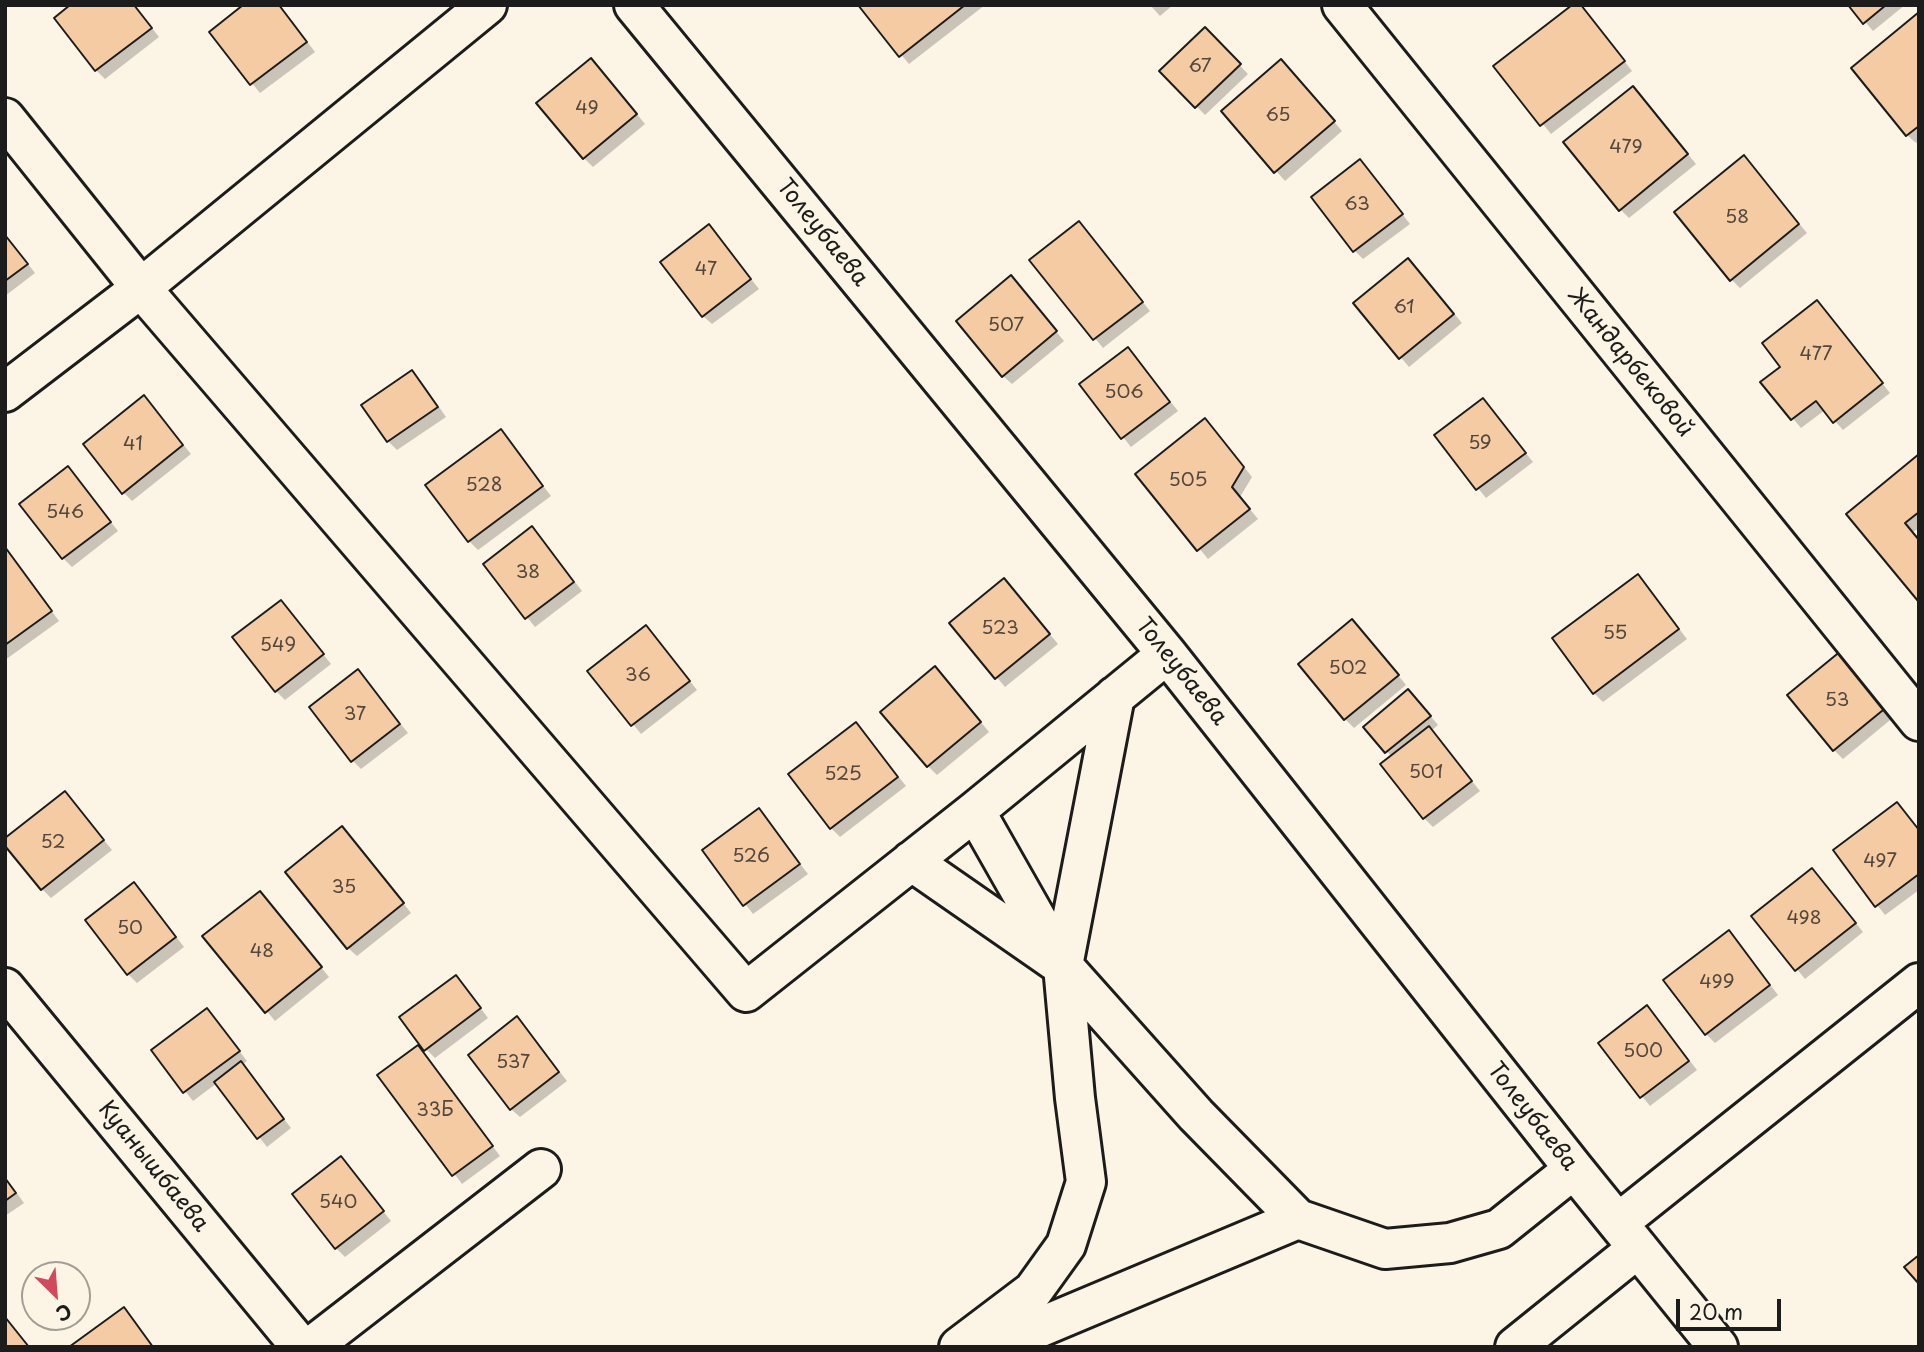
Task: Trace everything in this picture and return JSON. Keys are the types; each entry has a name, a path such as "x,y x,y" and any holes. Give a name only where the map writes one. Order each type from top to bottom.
{"street":[{"path":"5,392 141,288 487,5"},
{"name":"Толеубаева","path":"634,5 1167,654 1718,1347"},
{"name":"Жандарбековой","path":"1342,5 1919,721"},
{"path":"5,118 141,288 746,992 975,811 1167,654"},
{"path":"959,1347 1032,1291 1066,1245 1086,1182 1063,966 1115,696"},
{"path":"975,811 1063,966 1196,1115 1297,1219 1385,1249 1450,1243 1499,1229 1574,1169"},
{"path":"911,861 1063,966"},
{"path":"1515,1347 1628,1235 1919,983"},
{"name":"Куанышбаева","path":"5,988 301,1347"},
{"path":"311,1347 541,1169"},
{"path":"993,1347 1297,1219"}],"building":[{"path":"70,5 134,5 152,28 95,71 54,18"},
{"path":"243,5 279,5 307,42 250,85 209,32"},
{"path":"858,5 965,5 899,57"},
{"path":"1572,5 1581,5 1625,61 1540,126 1493,66"},
{"path":"1848,5 1886,5 1863,24"},
{"path":"1919,12 1919,126 1906,136 1851,68"},
{"path":"1205,27 1241,64 1195,108 1159,71"},
{"path":"591,58 637,114 583,159 536,103"},
{"path":"1281,59 1335,121 1274,173 1221,111"},
{"path":"1633,86 1688,154 1619,211 1563,142"},
{"path":"1744,155 1799,224 1730,281 1674,212"},
{"path":"1360,159 1403,214 1353,252 1311,197"},
{"path":"1079,221 1143,302 1093,340 1029,260"},
{"path":"709,224 751,279 702,317 660,262"},
{"path":"5,235 28,264 5,281"},
{"path":"1408,258 1454,314 1399,359 1353,303"},
{"path":"1011,275 1057,331 1002,377 956,321"},
{"path":"1817,300 1883,383 1833,423 1816,401 1791,420 1760,382 1780,367 1762,343"},
{"path":"1128,347 1170,402 1121,439 1079,384"},
{"path":"412,370 438,407 387,442 361,405"},
{"path":"144,395 183,445 122,494 83,444"},
{"path":"1483,398 1526,453 1476,490 1434,435"},
{"path":"1205,418 1244,467 1232,487 1250,509 1197,551 1135,474"},
{"path":"501,429 543,486 468,542 425,485"},
{"path":"1919,454 1919,512 1905,523 1919,540 1918,601 1846,514"},
{"path":"68,466 111,522 62,559 19,504"},
{"path":"532,526 574,582 525,619 483,564"},
{"path":"5,547 52,611 5,645"},
{"path":"1638,574 1679,629 1593,694 1552,638"},
{"path":"1004,578 1050,634 995,679 949,623"},
{"path":"281,600 324,654 275,692 232,637"},
{"path":"1352,619 1399,675 1344,720 1298,664"},
{"path":"646,625 690,681 631,726 587,671"},
{"path":"1842,650 1888,706 1833,751 1787,695"},
{"path":"935,666 981,722 927,767 880,712"},
{"path":"358,669 400,724 351,762 309,707"},
{"path":"1408,689 1431,716 1385,753 1363,727"},
{"path":"856,722 898,777 830,829 788,774"},
{"path":"1429,726 1472,781 1423,819 1380,764"},
{"path":"65,791 104,840 41,890 5,846 5,838"},
{"path":"1897,802 1919,830 1919,874 1875,907 1833,850"},
{"path":"759,808 800,864 743,906 702,850"},
{"path":"342,826 404,903 347,949 285,872"},
{"path":"1812,868 1856,923 1795,971 1751,916"},
{"path":"134,882 176,937 127,975 85,920"},
{"path":"260,891 322,967 265,1013 202,936"},
{"path":"1729,930 1770,985 1705,1035 1663,980"},
{"path":"456,975 481,1008 424,1051 399,1017"},
{"path":"1647,1005 1689,1061 1640,1098 1598,1043"},
{"path":"207,1008 240,1051 183,1093 151,1050"},
{"path":"517,1016 559,1072 510,1110 468,1055"},
{"path":"418,1045 493,1146 452,1176 377,1075"},
{"path":"241,1061 284,1119 257,1139 214,1082"},
{"path":"341,1156 384,1211 335,1249 292,1194"},
{"path":"5,1178 16,1193 5,1201"},
{"path":"1919,1255 1919,1284 1904,1267"},
{"path":"124,1307 153,1347 69,1347"},
{"path":"5,1317 29,1347 5,1347"}]}
